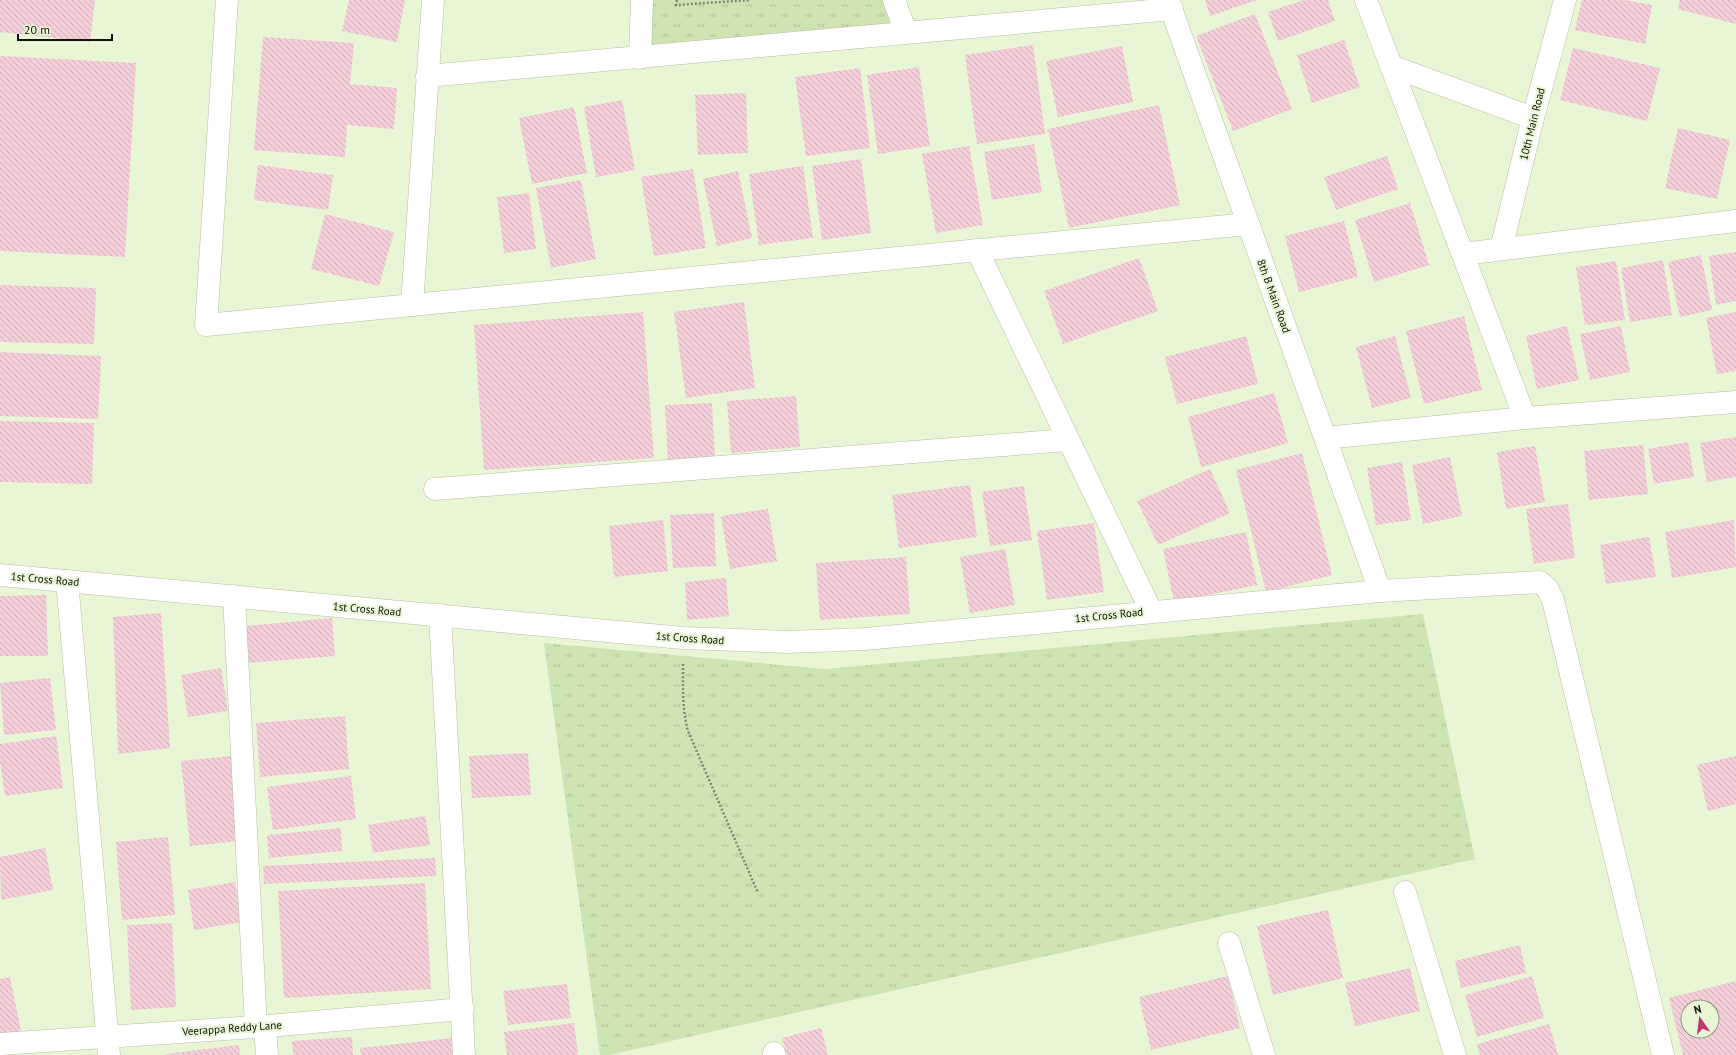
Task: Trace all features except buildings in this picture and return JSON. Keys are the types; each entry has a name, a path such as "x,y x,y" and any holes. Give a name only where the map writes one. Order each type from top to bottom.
{"street":[{"path":"227,0 206,325 1248,224"},
{"path":"412,305 433,0"},
{"path":"640,58 642,0"},
{"path":"894,0 906,33"},
{"path":"1366,0 1525,418"},
{"name":"10th Main Road","path":"1501,249 1533,118 1565,0"},
{"path":"427,76 906,33 1170,5"},
{"name":"8th B Main Road","path":"1170,5 1380,591"},
{"path":"1391,66 1533,118"},
{"path":"1463,254 1736,221"},
{"path":"977,250 1151,611"},
{"path":"1325,438 1525,418 1736,402"},
{"path":"435,489 1068,440"},
{"name":"1st Cross Road","path":"0,575 684,638 788,642 866,639 1151,611 1380,591 1540,582 1547,588 1553,600 1663,1055"},
{"path":"67,581 109,1046"},
{"path":"234,596 260,1026 267,1055"},
{"path":"440,616 463,1009 464,1055"},
{"path":"1405,892 1455,1055"},
{"path":"1229,943 1264,1055"},
{"name":"Veerappa Reddy Lane","path":"0,1044 109,1046 260,1026 463,1009"}],"path":[{"path":"677,0 676,5 750,0"},
{"path":"684,638 682,699 688,731 758,893"}],"green space":[{"path":"642,0 894,0 906,33 640,58"},
{"path":"1423,614 1475,859 609,1055 600,1055 544,643 825,669"}]}
